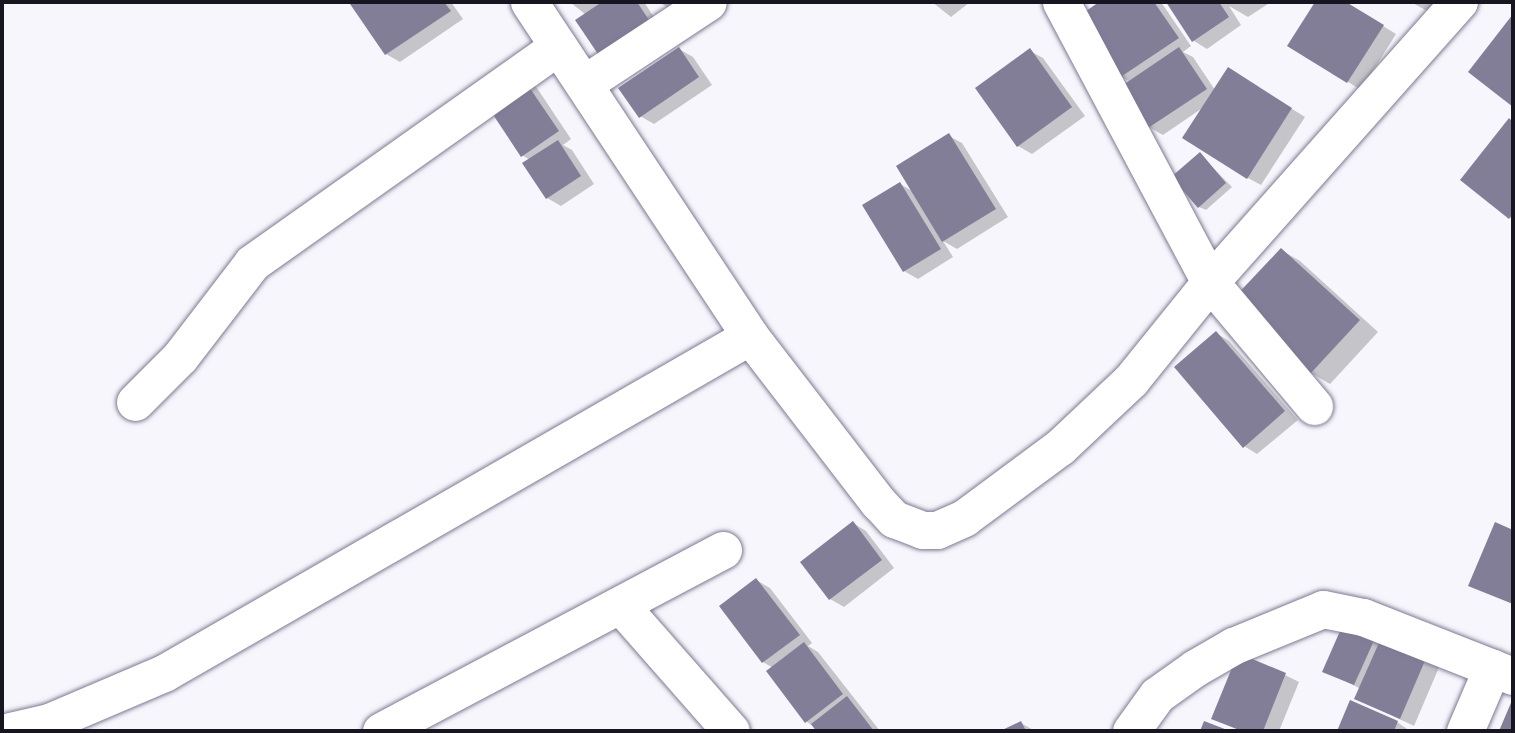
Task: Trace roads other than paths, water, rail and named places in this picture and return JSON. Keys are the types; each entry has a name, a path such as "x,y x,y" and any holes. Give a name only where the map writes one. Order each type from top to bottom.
{"street":[{"path":"529,2 750,336 894,519 922,530 937,530 964,518 1060,447 1131,380 1210,282 1459,2"},
{"path":"585,83 708,2"},
{"path":"1061,2 1210,282 1314,406"},
{"path":"135,402 180,357 252,263 558,46"},
{"path":"10,731 50,727 164,673 750,336"},
{"path":"381,731 622,607 723,550"},
{"path":"622,607 731,731"},
{"path":"1131,731 1157,695 1195,668 1233,646 1323,609 1363,617 1503,672 1465,731"}]}
